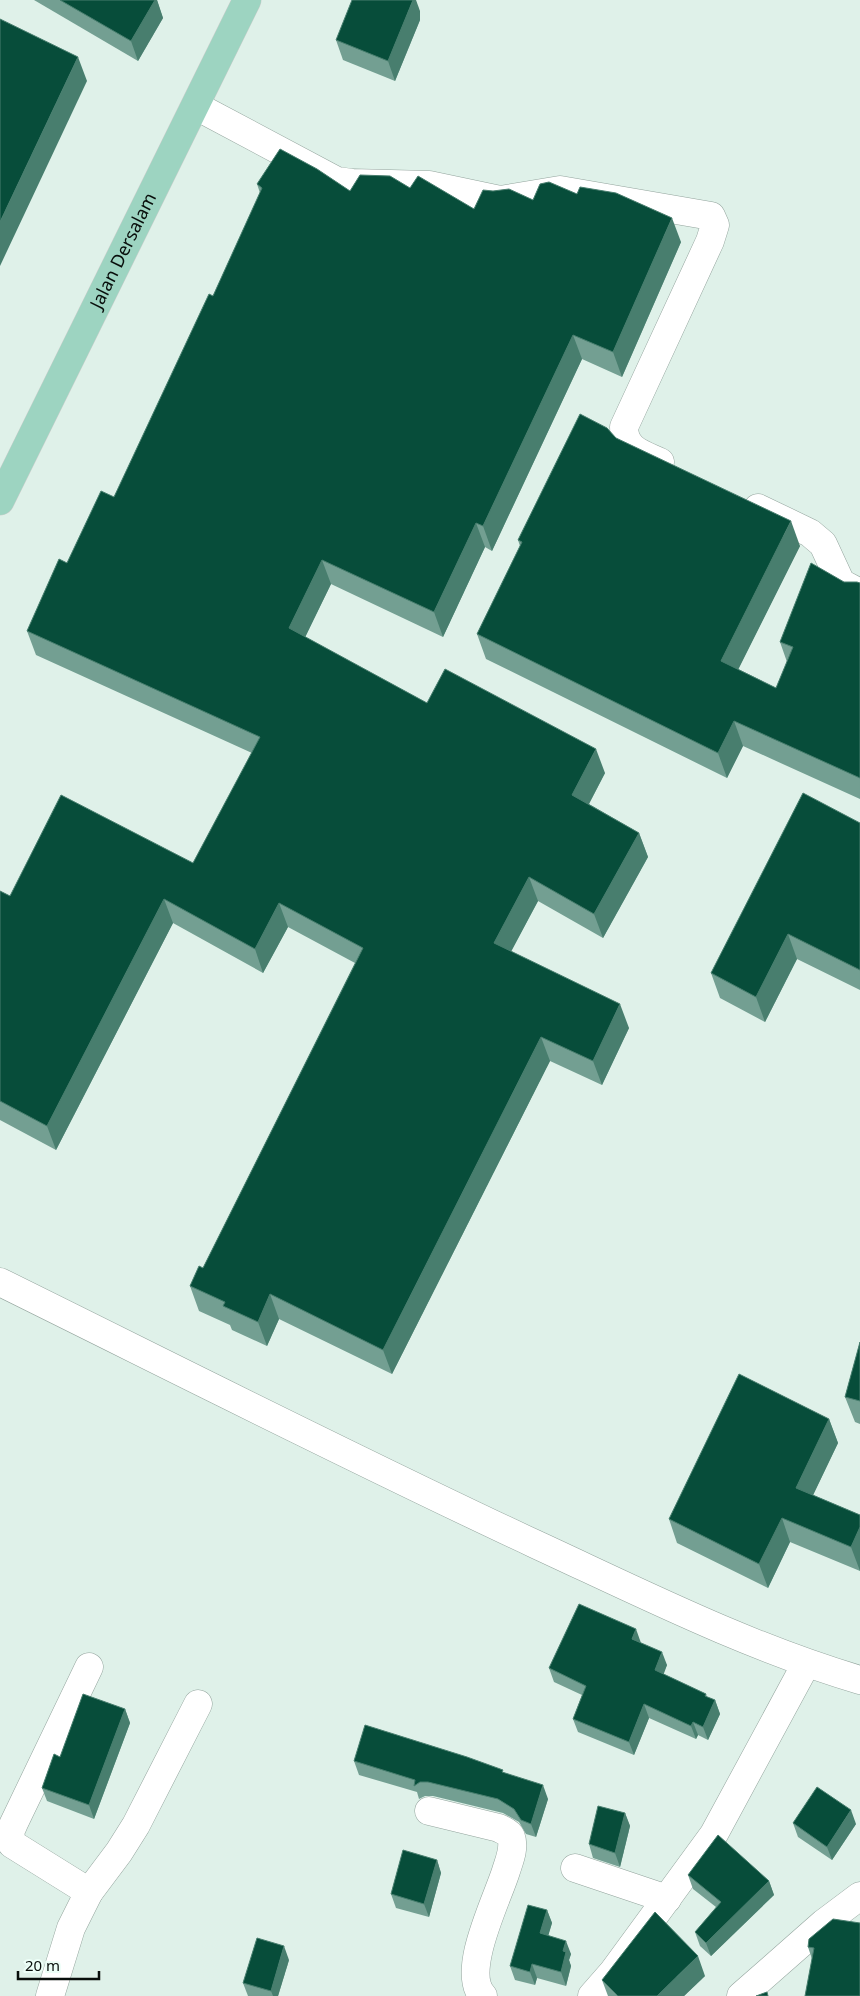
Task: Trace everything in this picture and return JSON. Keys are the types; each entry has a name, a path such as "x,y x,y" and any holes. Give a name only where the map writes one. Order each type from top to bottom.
{"main road":[{"name":"Jalan Dersalam","path":"0,501 247,0"}],"street":[{"path":"196,106 337,181 429,185 500,200 560,190 711,216 714,225 710,241 624,427 624,436 632,449 680,472"},
{"path":"732,496 810,533 823,544 841,583 860,593"},
{"path":"0,1282 409,1485 630,1588 806,1664 860,1680"},
{"path":"592,1996 613,1972 714,1834 806,1664"},
{"path":"89,1667 14,1823 10,1840 12,1844 89,1892"},
{"path":"50,1996 71,1928 89,1892 127,1841 198,1704"},
{"path":"429,1811 499,1828 508,1833 511,1838 510,1858 477,1954 475,1983 483,1996"},
{"path":"575,1868 667,1899"},
{"path":"741,1996 838,1912 860,1896"}],"building":[{"path":"60,0 155,0 131,41"},
{"path":"352,0 413,0 388,61 336,40"},
{"path":"0,19 78,57 0,222"},
{"path":"280,149 317,169 350,191 360,175 390,176 410,188 418,176 474,209 483,190 509,189 533,200 540,184 549,182 577,194 580,187 616,193 672,218 613,352 573,335 483,526 476,523 434,612 322,560 289,628 427,703 445,669 596,749 572,795 639,833 594,914 529,877 494,943 620,1004 593,1061 541,1037 383,1350 270,1294 258,1322 223,1306 225,1302 190,1286 199,1266 203,1268 363,948 279,903 255,949 164,899 47,1126 0,1101 0,891 10,896 61,795 193,863 260,737 27,631 59,559 67,563 101,491 114,497 209,294 213,296 262,188 257,184"},
{"path":"580,414 607,428 616,438 791,521 721,661 776,688 793,647 780,642 811,563 844,582 860,583 860,778 734,721 718,753 477,634 522,542 518,540"},
{"path":"803,793 860,823 860,970 788,934 756,997 711,973"},
{"path":"860,1342 860,1401 845,1397"},
{"path":"739,1374 829,1419 796,1488 860,1515 860,1527 851,1547 782,1518 759,1564 669,1519"},
{"path":"579,1604 636,1629 632,1639 662,1652 655,1670 715,1700 703,1727 693,1722 691,1726 644,1704 629,1742 573,1719 586,1686 549,1668"},
{"path":"83,1694 125,1709 89,1805 42,1788 54,1754 60,1757"},
{"path":"365,1725 467,1757 503,1770 502,1772 543,1785 531,1824 521,1820 514,1809 498,1799 428,1782 420,1782 414,1786 415,1780 354,1761"},
{"path":"817,1787 851,1810 827,1847 793,1823"},
{"path":"598,1806 625,1813 615,1853 589,1844"},
{"path":"718,1835 769,1881 706,1943 695,1932 721,1902 688,1875"},
{"path":"403,1850 437,1860 424,1904 391,1894"},
{"path":"528,1905 547,1910 540,1933 566,1941 563,1951 566,1952 561,1972 532,1964 530,1972 510,1966"},
{"path":"655,1912 698,1956 657,1996 618,1996 602,1980"},
{"path":"833,1919 860,1923 860,1996 805,1996 814,1948 808,1947 809,1939"},
{"path":"257,1938 284,1946 271,1991 243,1983"},
{"path":"767,1992 768,1996 756,1996"}]}
